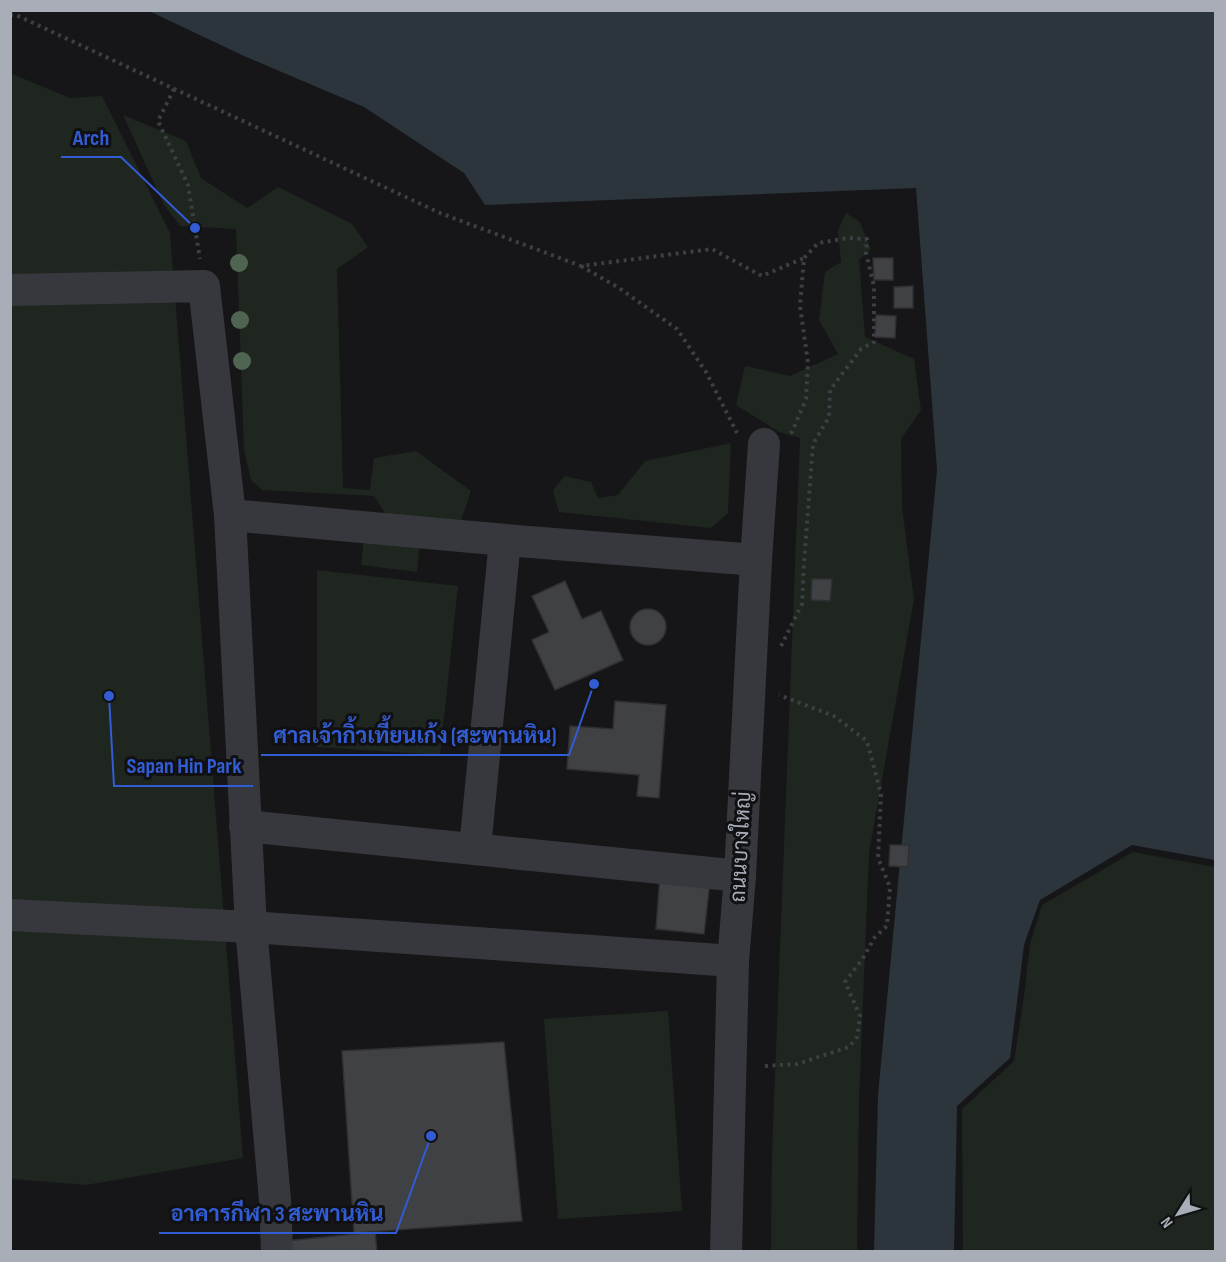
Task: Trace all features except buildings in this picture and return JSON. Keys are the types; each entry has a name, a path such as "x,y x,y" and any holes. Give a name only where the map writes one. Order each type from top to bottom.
{"street":[{"path":"10,290 204,286 230,515 251,927 275,1200 277,1251"},
{"name":"ถนนบางใหญ่","path":"726,1251 734,961 756,560 751,438"},
{"path":"230,515 756,560"},
{"path":"475,848 505,540"},
{"path":"245,826 740,876"},
{"path":"10,915 251,927 734,961"}],"path":[{"path":"10,15 16,15 440,213 581,266 619,288 677,328 751,438 792,432 806,399 808,363 800,306 804,258"},
{"path":"174,89 158,121 188,185 204,286"},
{"path":"581,266 712,249 762,276 804,258 818,243 849,238 867,239 866,253 874,286 874,342 861,350 830,390 829,417 813,444 802,604 781,647"},
{"path":"765,1066 797,1064 849,1047 857,1037 861,1016 845,982 875,937 887,926 890,887 878,858 881,794 867,741 834,716 779,695"}],"shaded area":[{"path":"149,11 1215,11 1215,860 1132,845 1040,900 1024,945 1010,1058 957,1106 954,1251 874,1251 878,1095 937,470 916,188 485,205 464,173 364,107 244,56"},
{"path":"10,73 70,98 102,96 170,233 243,1158 86,1185 11,1179"},
{"path":"123,115 186,141 201,178 247,208 278,187 352,224 368,247 337,269 343,488 370,490 374,458 416,451 471,491 458,530 390,521 374,496 262,490 251,480 244,450 236,229 180,226 164,205"},
{"path":"846,213 860,222 871,249 859,260 865,337 914,359 921,410 901,439 902,507 914,599 869,853 859,1100 857,1251 771,1251 772,1152 800,438 779,432 736,405 745,366 790,376 838,354 819,320 825,272 841,262 838,230"},
{"path":"731,443 728,513 711,528 559,512 553,490 565,476 591,482 598,498 618,495 645,461"},
{"path":"364,538 420,542 417,572 361,565"},
{"path":"317,570 458,586 440,755 317,747"},
{"path":"1133,852 1215,867 1215,1251 963,1251 962,1109 1014,1061 1030,944 1042,905"},
{"path":"668,1011 682,1211 558,1219 544,1019"}],"place":[{"name":"Arch","path":"195,228"},
{"name":"ศาลเจ้ากิ้วเที้ยนเก้ง (สะพานหิน)","path":"594,684"},
{"name":"Sapan Hin Park","path":"109,696"},
{"name":"อาคารกีฬา 3 สะพานหิน","path":"431,1136"}]}
